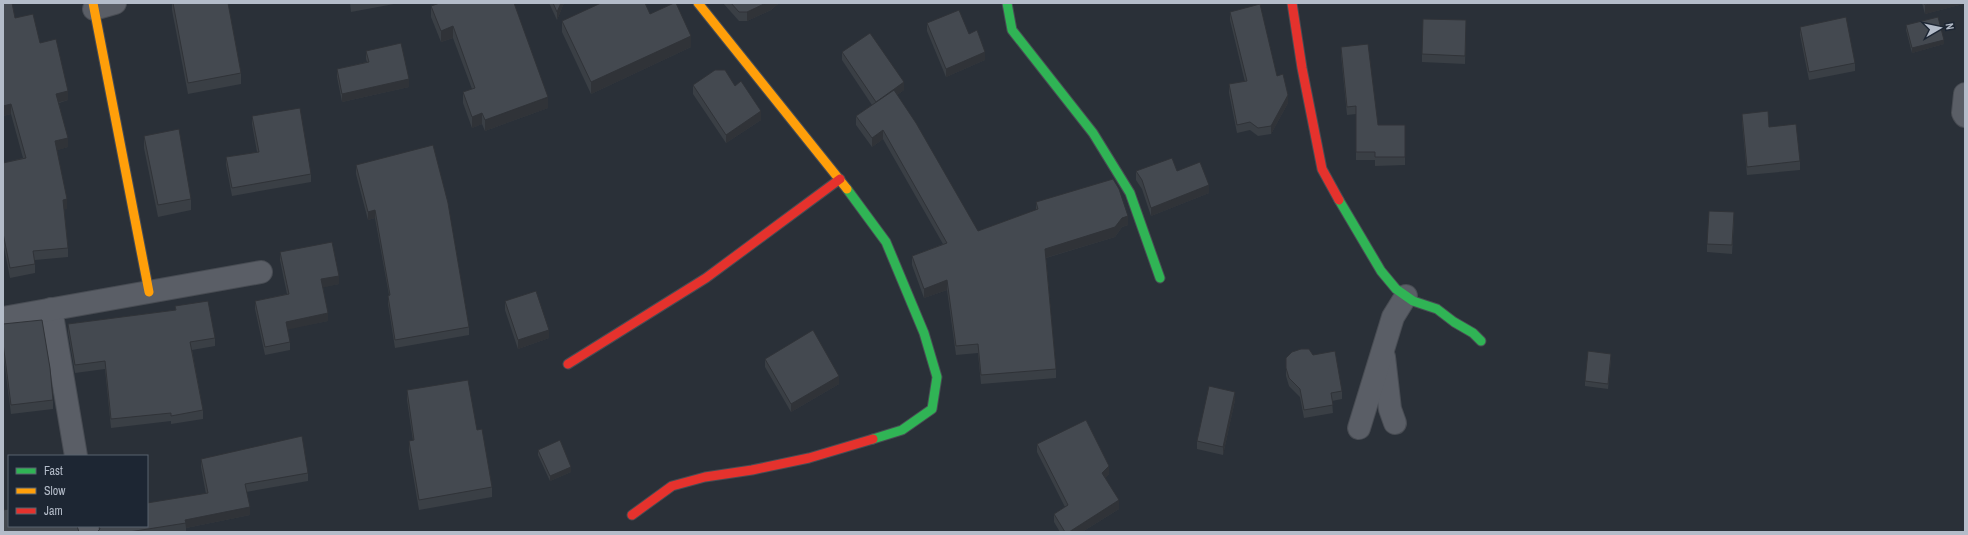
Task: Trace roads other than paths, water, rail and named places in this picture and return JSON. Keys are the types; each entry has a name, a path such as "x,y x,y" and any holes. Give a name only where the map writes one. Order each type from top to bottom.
{"street":[{"path":"115,3 93,6 149,292"},
{"path":"632,515 672,486 706,477 752,470 809,458 902,430 932,409 937,377 924,332 886,242 840,179 698,3"},
{"path":"1006,3 1012,30 1093,133 1130,193 1160,278"},
{"path":"1292,3 1302,68 1322,168 1381,271 1396,289 1413,301 1438,309 1454,322 1473,333 1481,341"},
{"path":"1965,94 1963,113 1965,116"},
{"path":"568,364 706,278 840,179"},
{"path":"3,318 261,272"},
{"path":"1359,428 1393,317 1406,296"},
{"path":"51,309 76,455"},
{"path":"1384,348 1390,409 1395,423"}]}
